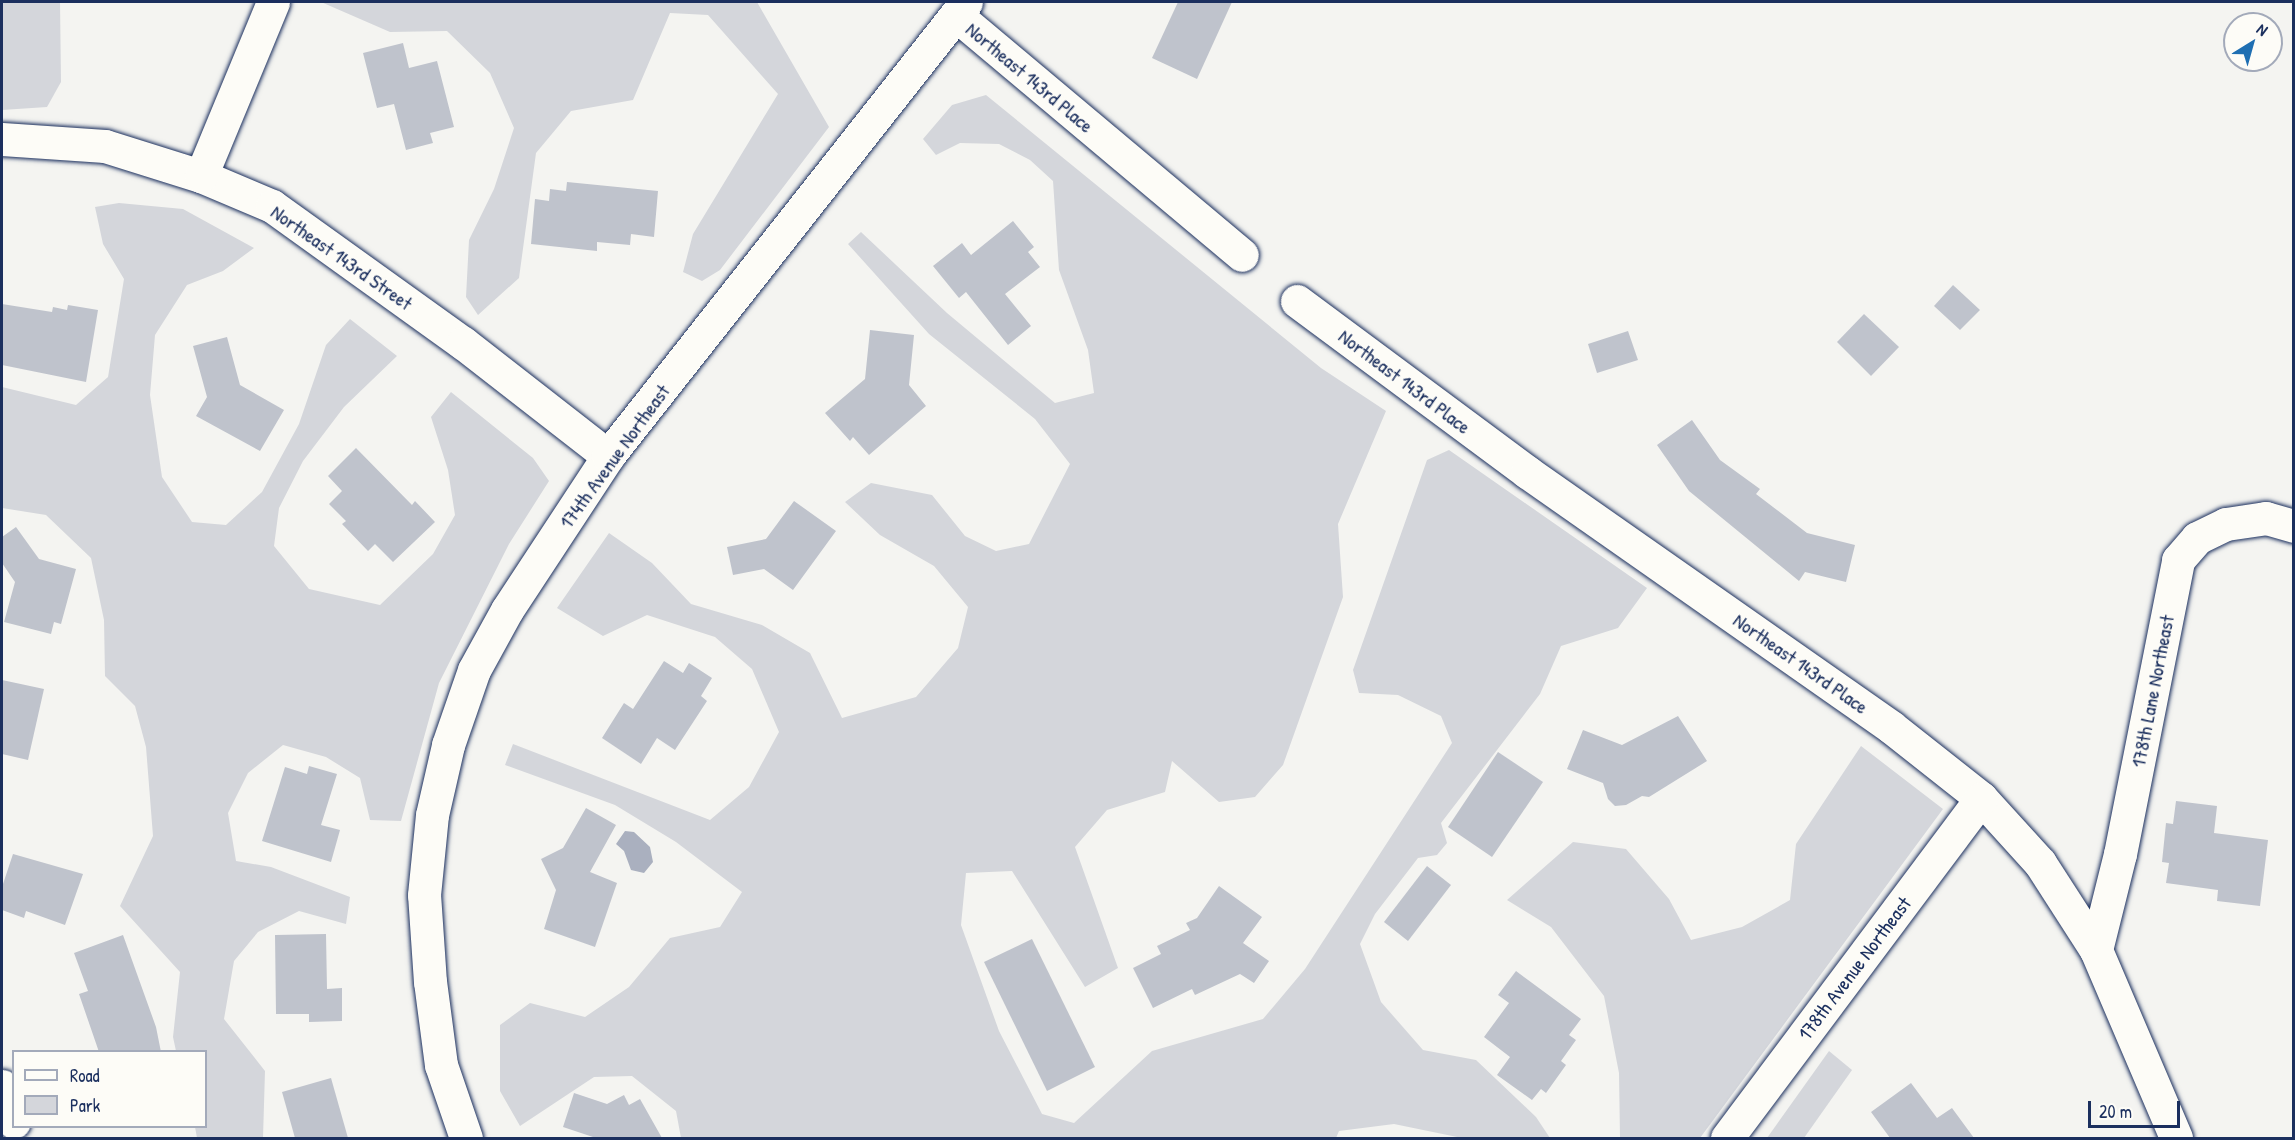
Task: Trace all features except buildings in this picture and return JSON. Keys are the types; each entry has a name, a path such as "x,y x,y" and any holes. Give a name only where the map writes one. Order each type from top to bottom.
{"street":[{"path":"201,176 273,2"},
{"name":"Northeast 143rd Place","path":"961,8 1242,255"},
{"name":"174th Avenue Northeast","path":"466,1138 441,1065 430,982 424,896 432,815 452,735 474,670 501,620 609,456 961,8"},
{"name":"Northeast 143rd Street","path":"2,139 105,146 201,176 272,206 609,456"},
{"name":"Northeast 143rd Place","path":"1297,301 1527,472 1891,727 1981,798 2040,863 2096,950 2176,1138"},
{"name":"178th Lane Northeast","path":"2096,950 2120,854 2178,560 2197,538 2226,524 2266,518 2294,526"},
{"name":"178th Avenue Northeast","path":"1727,1138 1981,798"},
{"path":"2,1086 12,1118"}],"green space":[{"path":"2,2 60,2 61,82 47,107 2,110"},
{"path":"321,2 757,2 829,127 720,270 702,281 683,272 693,234 778,94 708,15 670,13 633,100 571,111 536,153 519,278 478,315 466,297 469,240 494,189 514,128 490,73 447,31 390,32"},
{"path":"986,95 1321,368 1386,411 1338,524 1343,597 1283,765 1255,797 1219,802 1172,761 1165,792 1107,810 1075,847 1118,968 1085,987 1012,871 966,873 961,925 999,1031 1042,1114 1074,1123 1152,1051 1263,1019 1305,969 1452,743 1441,716 1398,695 1359,693 1353,670 1427,460 1449,450 1647,588 1618,628 1561,646 1540,694 1441,823 1447,843 1437,855 1418,858 1375,914 1360,944 1381,1002 1423,1050 1476,1060 1536,1117 1550,1138 1462,1138 1394,1124 1339,1131 1336,1138 681,1138 676,1111 632,1076 594,1077 520,1126 500,1091 500,1025 530,1003 585,1017 629,987 670,938 720,927 742,892 676,842 615,805 505,765 513,744 710,820 749,787 779,732 752,669 715,637 647,615 603,636 557,608 609,533 652,563 691,604 762,625 810,653 842,718 916,697 958,648 968,607 934,566 880,535 845,502 871,483 932,495 965,536 996,551 1029,544 1070,464 1035,419 929,334 848,244 861,232 947,313 1055,403 1094,393 1088,350 1059,270 1053,181 1030,160 999,144 960,143 936,155 923,139 952,105"},
{"path":"119,203 183,209 254,248 223,271 187,285 155,335 150,395 162,477 192,522 226,525 262,492 299,424 326,345 350,319 397,356 344,407 303,461 279,508 274,546 309,589 380,605 433,554 455,515 448,470 431,417 451,392 533,458 549,481 509,544 439,683 401,821 370,820 360,778 326,757 283,745 248,773 228,813 236,861 271,867 350,897 346,924 299,911 258,932 234,961 224,1019 265,1071 263,1138 197,1138 195,1128 207,1128 207,1050 176,1050 173,1037 180,972 120,906 153,836 146,747 135,706 105,676 104,620 91,558 46,515 2,508 2,387 76,405 108,377 124,279 103,244 95,207"},
{"path":"1861,746 1943,809 1700,1138 1620,1138 1619,1073 1604,996 1551,927 1507,900 1573,842 1626,849 1669,899 1691,940 1742,927 1790,900 1796,844"},
{"path":"1829,1051 1852,1070 1804,1138 1767,1138"}],"water":[{"path":"625,831 634,832 650,847 653,862 644,873 631,870 624,851 616,844"}]}
